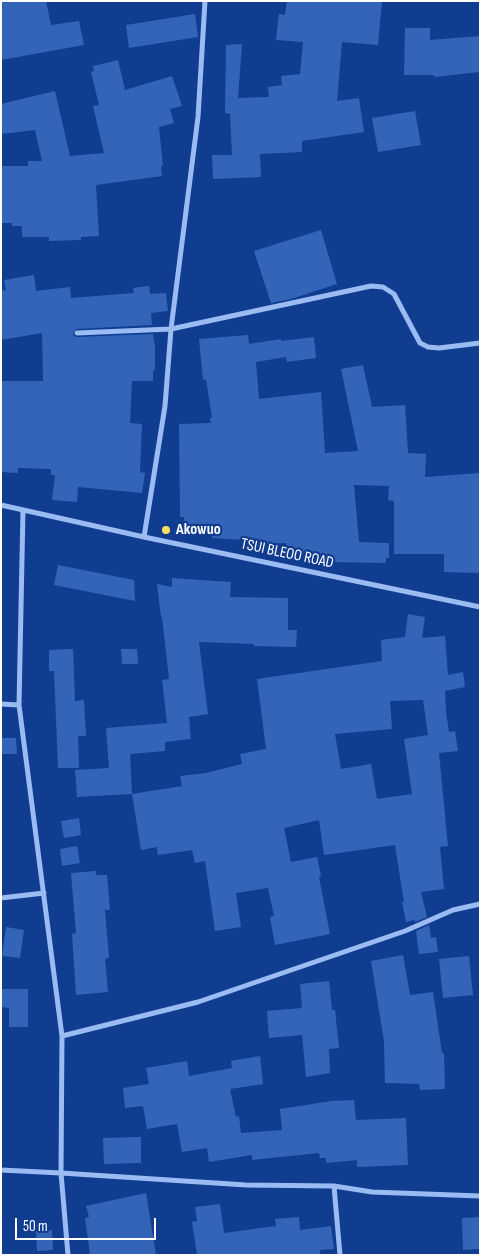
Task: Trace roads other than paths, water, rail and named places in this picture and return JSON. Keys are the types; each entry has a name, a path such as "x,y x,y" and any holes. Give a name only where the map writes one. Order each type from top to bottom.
{"street":[{"path":"144,537 165,406 170,329 198,117 205,1"},
{"path":"77,333 170,329 371,286 383,287 394,294 420,342 428,347 439,348 480,343"},
{"name":"TSUI BLEOO ROAD","path":"1,505 144,537 480,607"},
{"path":"23,510 19,705 62,1036 61,1173 68,1255"},
{"path":"1,704 19,705"},
{"path":"1,898 44,894"},
{"path":"62,1036 198,1002 405,930 453,910 480,904"},
{"path":"1,1170 246,1185 334,1186 372,1192 480,1196"},
{"path":"334,1186 340,1255"}],"place":[{"name":"Akowuo","path":"166,530"}]}
